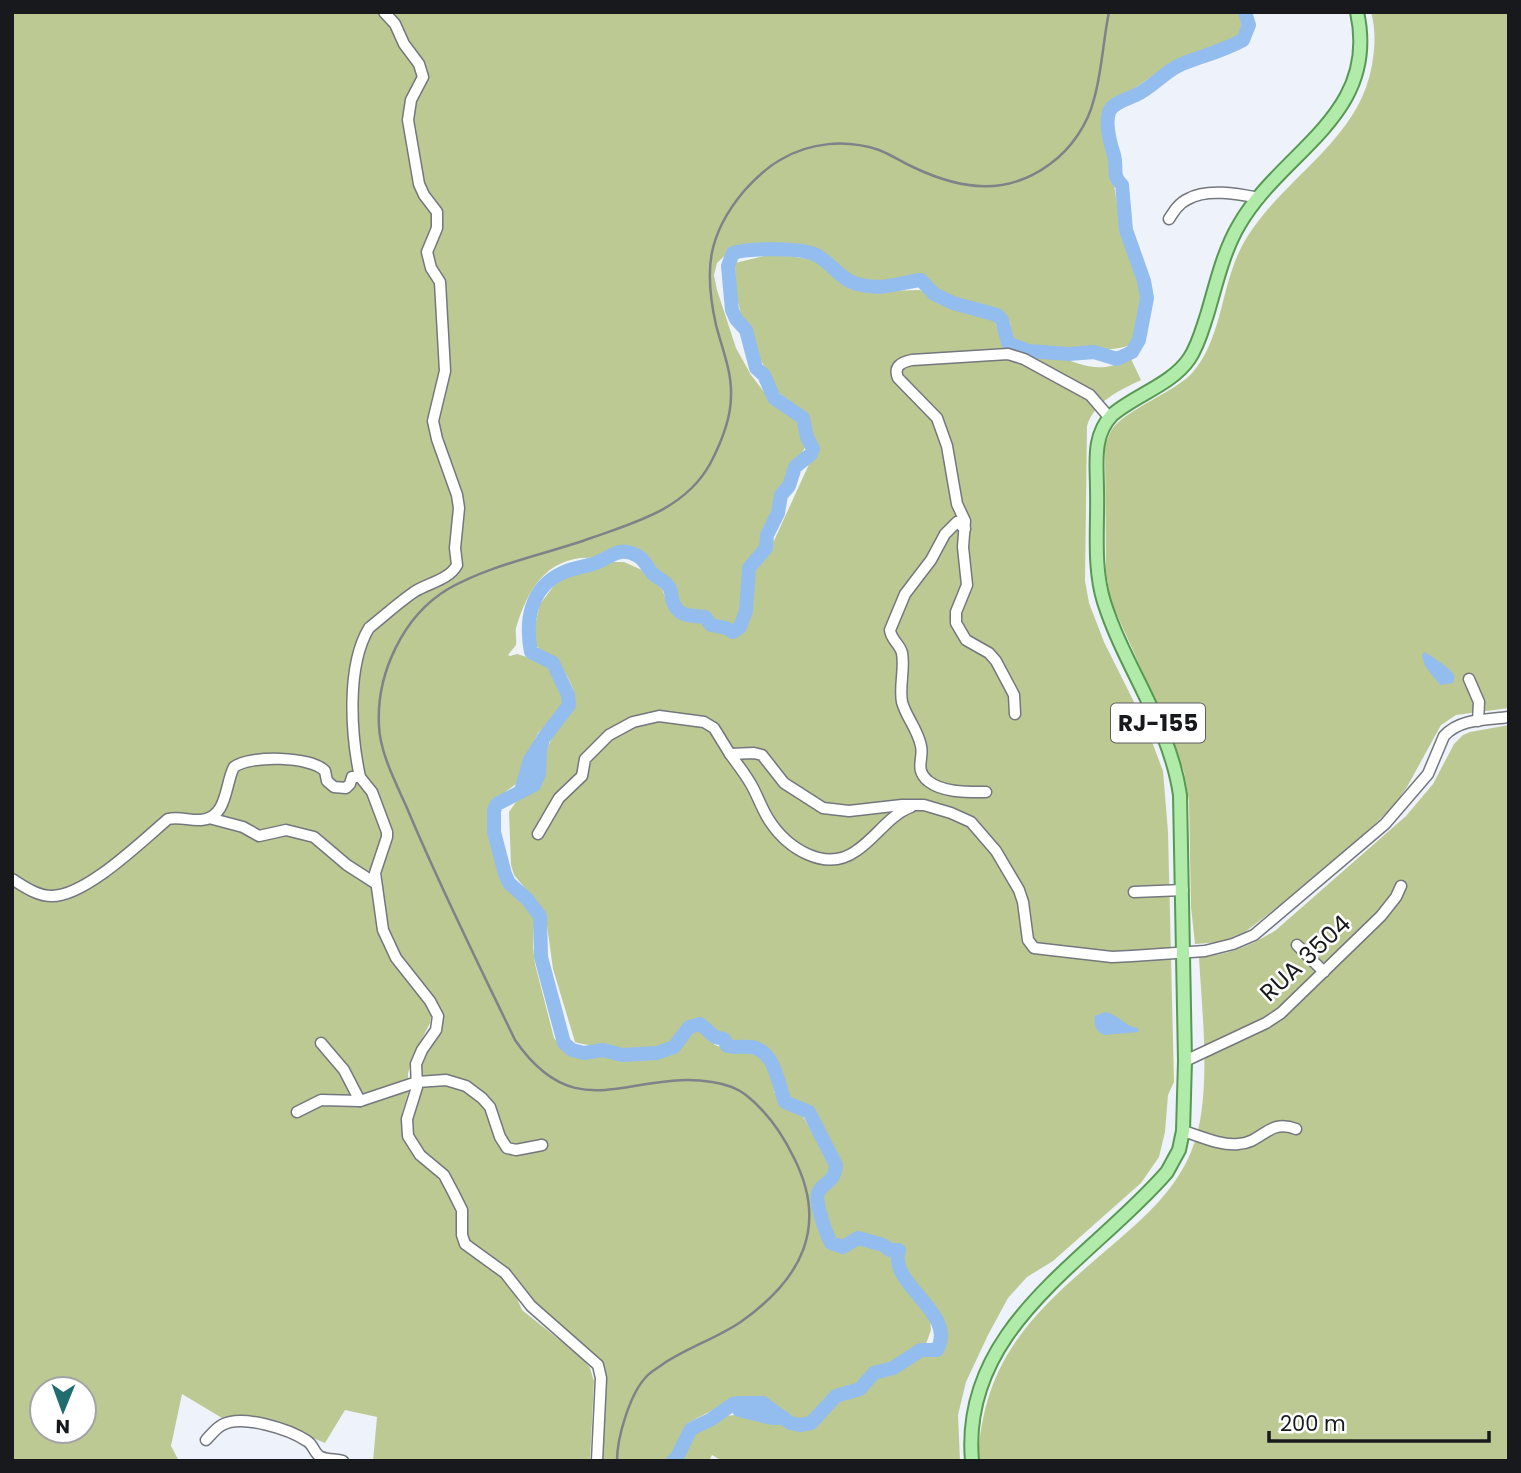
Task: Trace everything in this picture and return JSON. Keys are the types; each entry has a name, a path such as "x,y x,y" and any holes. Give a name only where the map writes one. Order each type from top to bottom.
{"main road":[{"path":"1109,417 1171,376 1189,358 1200,335 1230,243 1240,224 1259,198 1324,129 1349,93 1360,50 1357,12"},
{"name":"RJ-155","path":"972,1461 972,1431 978,1396 1002,1342 1025,1310 1167,1172 1179,1150 1183,1131 1185,1061 1180,795 1173,759 1109,615 1100,586 1097,449 1100,430 1109,417"}],"street":[{"path":"384,12 396,24 404,44 419,64 423,77 411,100 408,120 419,184 437,212 438,223 427,253 431,268 440,282 445,364 433,421 459,508 455,548 458,560 453,572 404,600 369,628 356,671 352,710 354,749 360,777 372,792 387,832 377,862 374,883 383,930 388,945 438,1016 436,1030 416,1064 416,1093 407,1119 408,1136 420,1155 448,1181 462,1210 462,1235 465,1244 505,1273 531,1306 598,1365 601,1378 597,1461"},
{"path":"1169,219 1189,197 1237,194 1259,198"},
{"path":"1016,714 1016,702 1010,685 996,661 989,653 966,640 956,623 956,612 967,585 963,547 965,521 957,504 951,465 937,418 896,373 903,362 1009,354 1024,359 1090,395 1109,417"},
{"path":"965,529 957,522 945,534 931,560 905,593 890,630 901,651 902,700 921,747 919,761 923,775 942,788 986,793"},
{"path":"1469,679 1479,702 1478,721"},
{"path":"538,834 559,798 582,776 585,759 608,735 633,722 659,716 704,722 714,728 721,743 750,783 773,826 800,851 814,858 832,860 854,853 898,814 919,805"},
{"path":"730,754 762,755 784,783 822,808 849,811 919,805 951,813 971,822 996,851 1019,890 1028,940 1034,948 1112,957 1205,951 1233,944 1265,928 1385,824 1428,774 1444,736 1449,731 1464,723 1509,717"},
{"path":"209,818 228,793 234,767 245,760 280,758 317,765 325,771 327,781 334,787 346,788 352,777 360,777"},
{"path":"12,879 35,893 52,896 63,894 100,875 168,819 175,817 198,820 209,818 243,827 259,836 286,830 314,837 347,865 374,883"},
{"name":"RUA 3504","path":"1185,1061 1266,1023 1281,1013 1389,907 1401,886"},
{"path":"1134,892 1183,890"},
{"path":"1297,945 1324,972"},
{"path":"321,1043 344,1070 360,1101"},
{"path":"297,1112 321,1100 360,1101 417,1082 436,1079 457,1082 482,1098 490,1107 500,1138 507,1148 516,1150 542,1145"},
{"path":"1183,1131 1227,1144 1241,1144 1255,1139 1272,1126 1290,1126 1296,1129"},
{"path":"206,1440 220,1425 238,1421 252,1422 301,1437 311,1443 319,1459 343,1461"}],"green space":[{"path":"12,12 1240,12 1246,27 1237,40 1168,65 1112,104 1106,117 1106,135 1120,223 1126,247 1142,287 1139,327 1130,345 1106,350 1035,346 1012,338 1010,322 1004,314 981,305 956,301 934,291 919,276 911,276 898,283 877,284 857,281 814,250 782,245 732,249 717,263 714,275 736,348 765,393 799,420 806,446 789,473 786,485 776,498 773,519 763,543 745,565 742,596 745,609 737,626 732,628 726,624 716,625 703,614 683,611 672,585 655,572 641,553 620,548 607,551 596,558 579,558 565,562 542,576 521,613 516,628 516,645 508,655 517,654 547,663 556,673 567,702 561,713 538,733 516,784 492,802 487,827 507,884 526,901 534,914 535,964 554,1038 567,1053 580,1059 601,1055 620,1060 657,1058 675,1050 689,1033 700,1030 715,1045 763,1057 773,1076 774,1092 785,1106 802,1115 831,1165 831,1175 815,1190 813,1204 824,1240 838,1250 858,1242 893,1254 898,1273 930,1317 931,1330 926,1344 897,1363 871,1372 856,1384 839,1391 804,1421 795,1421 766,1400 739,1399 688,1423 670,1461 600,1461 602,1364 599,1358 470,1245 466,1233 467,1216 431,1160 416,1144 409,1127 422,1061 442,1025 443,1013 437,1005 408,1073 402,1134 414,1156 432,1171 444,1186 457,1215 456,1235 459,1245 499,1275 514,1292 522,1310 581,1357 590,1368 594,1381 590,1461 373,1461 377,1417 345,1410 325,1443 262,1419 249,1416 222,1418 182,1394 171,1446 179,1461 12,1461"},
{"path":"1371,12 1509,12 1509,708 1456,715 1441,725 1407,787 1392,808 1366,832 1245,932 1221,942 1195,944 1191,907 1189,801 1184,772 1169,731 1110,599 1106,571 1105,445 1117,423 1175,387 1193,372 1203,359 1216,328 1234,263 1241,248 1274,202 1334,140 1351,118 1364,93 1374,52"},
{"path":"772,254 816,260 841,280 858,288 884,291 920,290 949,305 994,320 1004,345 1017,351 1099,367 1112,366 1131,359 1141,380 1102,404 1095,410 1087,426 1085,581 1089,603 1104,642 1146,726 1163,771 1168,832 1174,1082 1168,1095 1165,1132 1159,1157 1141,1183 1053,1261 1027,1277 1008,1298 966,1382 958,1415 960,1461 722,1461 712,1455 709,1461 679,1461 692,1434 725,1416 745,1414 798,1427 814,1425 837,1400 862,1392 875,1377 895,1372 917,1357 940,1353 945,1342 944,1330 933,1307 902,1265 901,1248 890,1247 859,1235 840,1244 833,1240 822,1197 834,1181 840,1163 811,1111 788,1101 778,1067 762,1048 753,1044 732,1042 706,1021 695,1019 683,1025 672,1041 661,1048 617,1048 575,1042 553,969 546,918 539,905 514,875 511,865 509,812 516,802 539,788 549,745 575,701 563,669 532,639 540,604 556,583 605,563 624,562 642,570 662,589 668,605 679,615 701,622 713,631 732,636 744,632 752,607 754,570 772,545 816,449 807,417 778,392 760,359 750,327 741,315 736,293 735,263"},
{"path":"1509,725 1509,1461 978,1461 982,1423 991,1390 1004,1361 1021,1335 1064,1288 1159,1201 1177,1178 1191,1152 1198,1131 1204,1083 1204,1030 1199,957 1239,949 1276,930 1406,816 1433,784 1454,744 1463,735"}],"water":[{"path":"1424,652 1452,672 1453,683 1440,685 1425,666 1422,656"},
{"path":"1105,1012 1138,1028 1139,1032 1101,1034 1094,1022 1095,1016"}],"waterway":[{"path":"673,1461 691,1429 733,1404 763,1403 790,1423 811,1423 836,1396 860,1389 874,1373 893,1368 921,1350 937,1350 941,1338 934,1315 901,1272 899,1250 890,1250 883,1245 858,1238 843,1247 831,1243 817,1198 820,1189 833,1176 836,1165 809,1112 785,1102 774,1068 765,1054 750,1047 727,1046 724,1039 715,1037 700,1024 689,1027 674,1047 657,1053 622,1055 603,1050 584,1053 572,1050 564,1043 541,957 540,916 527,899 509,883 494,832 494,810 497,804 534,785 539,774 543,739 569,705 568,695 553,663 531,652 529,629 532,606 551,579 625,552 640,558 652,573 668,585 672,600 682,613 705,617 711,625 733,632 740,627 746,611 749,568 766,548 767,535 778,513 781,495 789,486 795,467 811,454 813,449 803,418 774,398 764,375 756,368 746,330 732,310 728,266 733,253 777,249 811,253 823,259 846,279 866,286 883,287 921,280 934,294 953,303 997,315 1002,320 1008,343 1028,351 1069,354 1094,352 1117,359 1132,352 1139,340 1147,298 1144,281 1126,230 1122,185 1116,175 1108,134 1109,112 1117,103 1142,92 1176,67 1243,40 1249,25 1245,12"},
{"path":"521,791 530,760 540,744"},
{"path":"739,1410 772,1418 784,1418"}],"railway":[{"path":"617,1461 619,1440 626,1416 635,1394 648,1375 673,1358 742,1321 763,1305 794,1269 803,1250 808,1229 809,1207 804,1183 794,1158 767,1116 746,1095 730,1086 683,1080 606,1090 583,1089 561,1083 538,1067 515,1040 433,867 385,757 380,736 379,706 388,667 396,648 418,614 448,589 500,566 642,519 673,503 700,479 721,440 731,396 728,369 712,306 712,254 722,223 744,191 760,174 803,149 828,144 854,144 879,150 933,175 967,185 1001,185 1034,174 1065,151 1088,118 1097,88 1109,12"}]}
